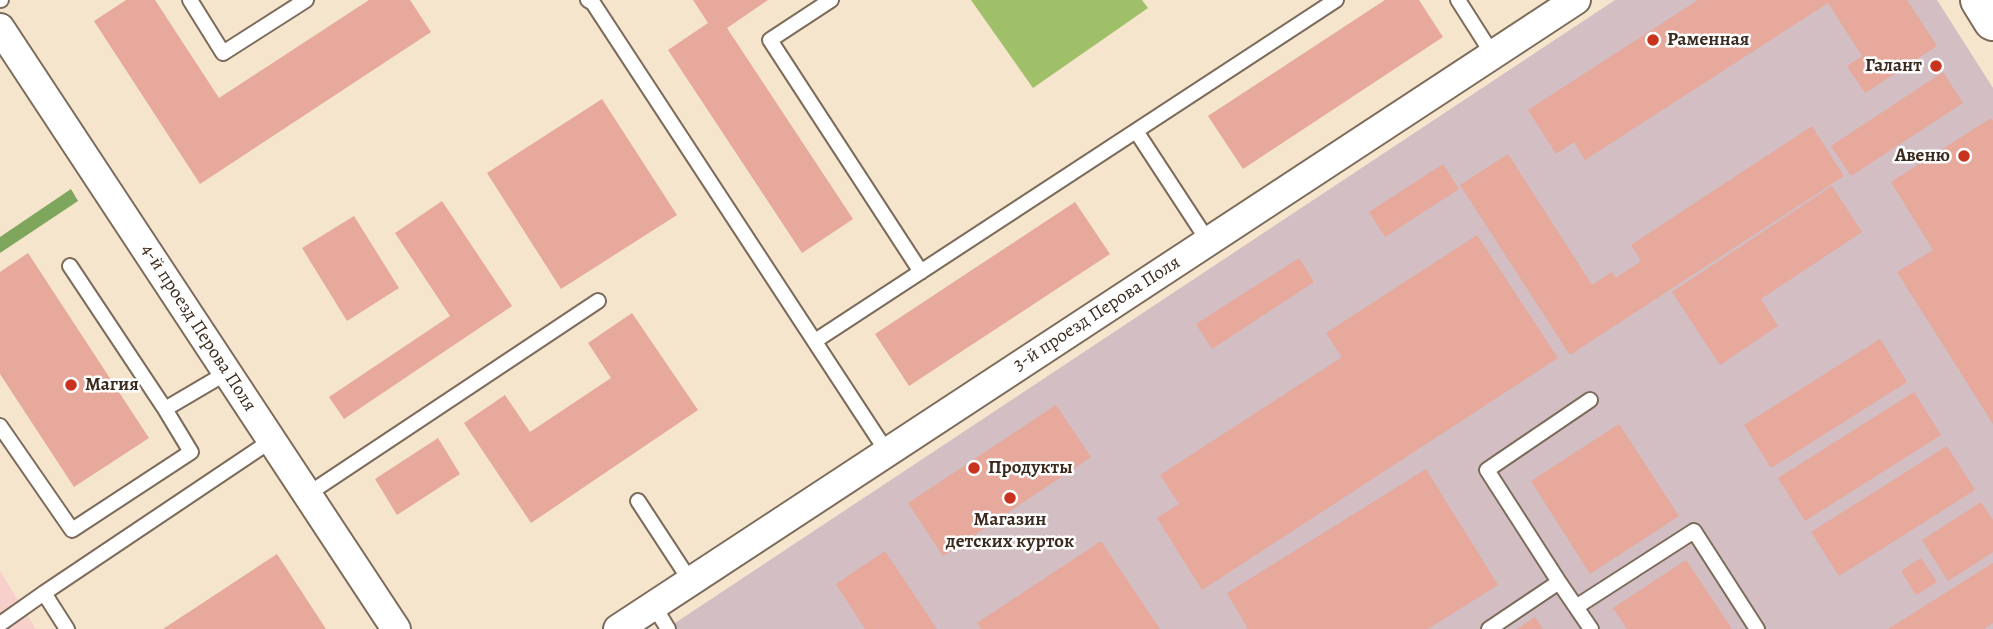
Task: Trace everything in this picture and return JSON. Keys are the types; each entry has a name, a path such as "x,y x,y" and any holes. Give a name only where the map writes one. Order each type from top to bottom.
{"main road":[{"path":"1980,0 1993,20"}],"street":[{"name":"3-й проезд Перова Поля","path":"618,629 661,617 691,582 1493,55 1547,13 1576,0"},
{"name":"4-й проезд Перова Поля","path":"0,28 396,629"}],"lane":[{"path":"190,0 223,53 306,0"},
{"path":"831,0 770,40 921,272"},
{"path":"1458,0 1493,55"},
{"path":"593,1 887,452"},
{"path":"815,341 1330,2"},
{"path":"1136,131 1208,241"},
{"path":"0,426 72,530 191,452 71,266"},
{"path":"308,494 598,301"},
{"path":"165,409 228,372"},
{"path":"1590,400 1487,470 1591,629"},
{"path":"0,624 272,440"},
{"path":"638,501 691,582"},
{"path":"1576,607 1694,531 1757,629"},
{"path":"1489,629 1559,582"},
{"path":"44,593 67,629"}],"shaded area":[{"path":"1615,0 1937,0 1993,88 1993,629 666,629"},
{"path":"0,571 36,629 0,629"}],"green space":[{"path":"971,0 1142,0 1148,8 1033,88"},
{"path":"71,189 78,201 0,253 0,237"}],"building":[{"path":"126,0 155,0 219,98 369,0 410,0 431,32 200,184 94,21"},
{"path":"693,0 768,0 727,28 853,219 802,253 668,50 708,23"},
{"path":"1385,0 1419,0 1443,37 1243,169 1208,116"},
{"path":"1698,0 1907,0 1937,46 1865,93 1847,66 1862,56 1828,3 1585,160 1574,142 1556,154 1528,110"},
{"path":"1943,72 1963,103 1851,176 1831,146"},
{"path":"602,99 677,215 561,289 487,173"},
{"path":"1991,118 1993,424 1897,272 1933,250 1891,182"},
{"path":"1812,126 1844,176 1570,355 1460,185 1508,154 1592,285 1612,272 1616,278 1641,261 1631,245"},
{"path":"1443,164 1459,189 1385,237 1369,212"},
{"path":"1832,186 1862,232 1761,299 1778,326 1720,365 1672,292"},
{"path":"442,201 512,306 344,419 329,397 450,316 395,233"},
{"path":"1075,202 1110,254 909,386 875,334"},
{"path":"354,216 399,288 347,321 302,248"},
{"path":"1477,235 1558,358 1202,590 1157,518 1179,504 1160,475 1342,357 1326,333"},
{"path":"28,253 149,438 74,487 0,374 0,272"},
{"path":"1299,258 1314,282 1212,349 1196,324"},
{"path":"632,313 698,410 531,523 464,423 505,395 530,432 611,378 588,343"},
{"path":"1880,339 1907,382 1771,468 1744,425"},
{"path":"1914,392 1941,435 1805,521 1778,478"},
{"path":"1056,405 1091,457 943,556 908,503"},
{"path":"1619,424 1679,516 1590,574 1531,481"},
{"path":"438,438 460,474 397,515 375,479"},
{"path":"1947,446 1975,490 1839,576 1811,532"},
{"path":"1426,469 1498,585 1428,629 1248,629 1227,593"},
{"path":"1981,502 1993,520 1993,552 1948,581 1922,540"},
{"path":"1101,541 1160,629 981,629 977,623"},
{"path":"885,551 937,629 865,629 836,584"},
{"path":"277,554 326,629 163,629"},
{"path":"1921,558 1937,582 1916,595 1901,571"},
{"path":"1686,560 1732,629 1627,629 1613,608"},
{"path":"1993,563 1993,623 1984,629 1888,629"},
{"path":"1535,617 1543,629 1517,629"}],"place":[{"name":"Раменная","path":"1653,40"},
{"name":"Галант","path":"1936,66"},
{"name":"Авеню","path":"1964,156"},
{"name":"Магия","path":"71,385"},
{"name":"Продукты","path":"974,468"},
{"name":"Магазин детских курток","path":"1010,498"}]}
